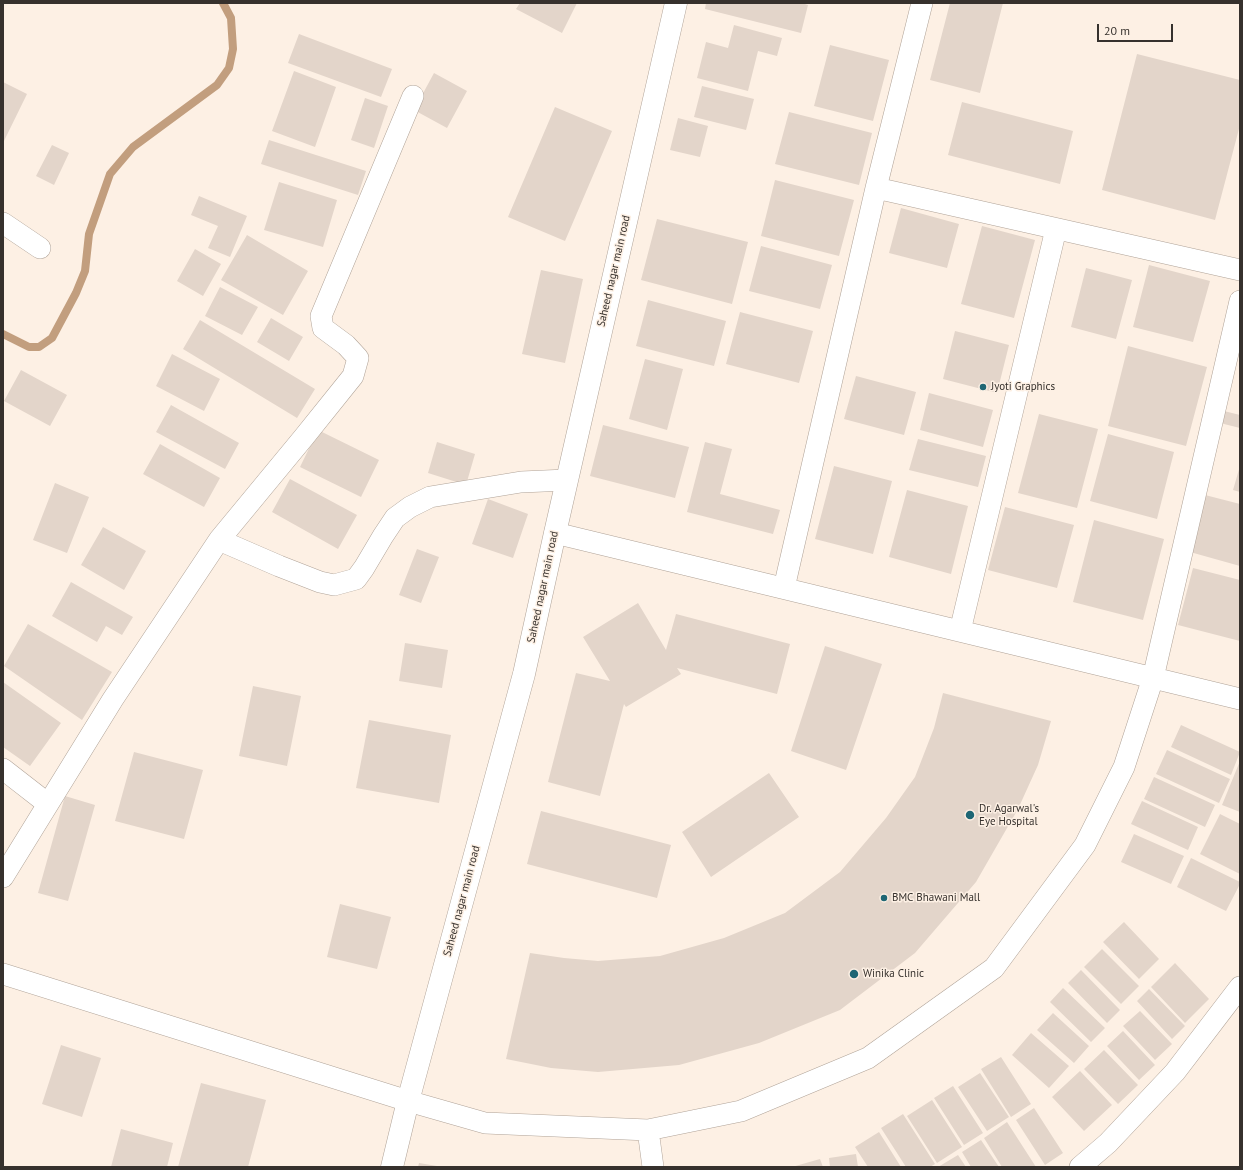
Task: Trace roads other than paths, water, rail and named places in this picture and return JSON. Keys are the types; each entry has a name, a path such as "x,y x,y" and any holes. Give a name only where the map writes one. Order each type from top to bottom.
{"street":[{"name":"Saheed nagar main road","path":"392,1167 408,1102 524,674 676,3"},
{"path":"784,588 876,188 922,3"},
{"path":"3,877 113,700 219,540 353,376 358,358 346,344 323,328 320,316 413,96"},
{"path":"876,188 1240,270"},
{"path":"3,223 40,248"},
{"path":"960,631 1056,229"},
{"path":"3,974 408,1102 485,1123 648,1130 741,1111 868,1058 994,968 1085,845 1124,767 1153,678 1240,300"},
{"path":"219,540 279,566 320,582 334,585 356,579 395,518 410,507 430,497 521,482 567,480"},
{"path":"555,533 1240,699"},
{"path":"3,769 48,804"},
{"path":"1080,1167 1108,1143 1175,1072 1240,987"},
{"path":"648,1130 653,1167"}],"waterway":[{"path":"3,334 29,347 39,347 52,338 76,293 85,271 89,234 110,174 133,147 217,85 229,68 233,49 231,18 223,3"}],"place":[{"name":"Jyoti Graphics","path":"983,387"},
{"name":"Dr. Agarwal's Eye Hospital","path":"970,815"},
{"name":"BMC Bhawani Mall","path":"884,898"},
{"name":"Winika Clinic","path":"854,974"}]}
